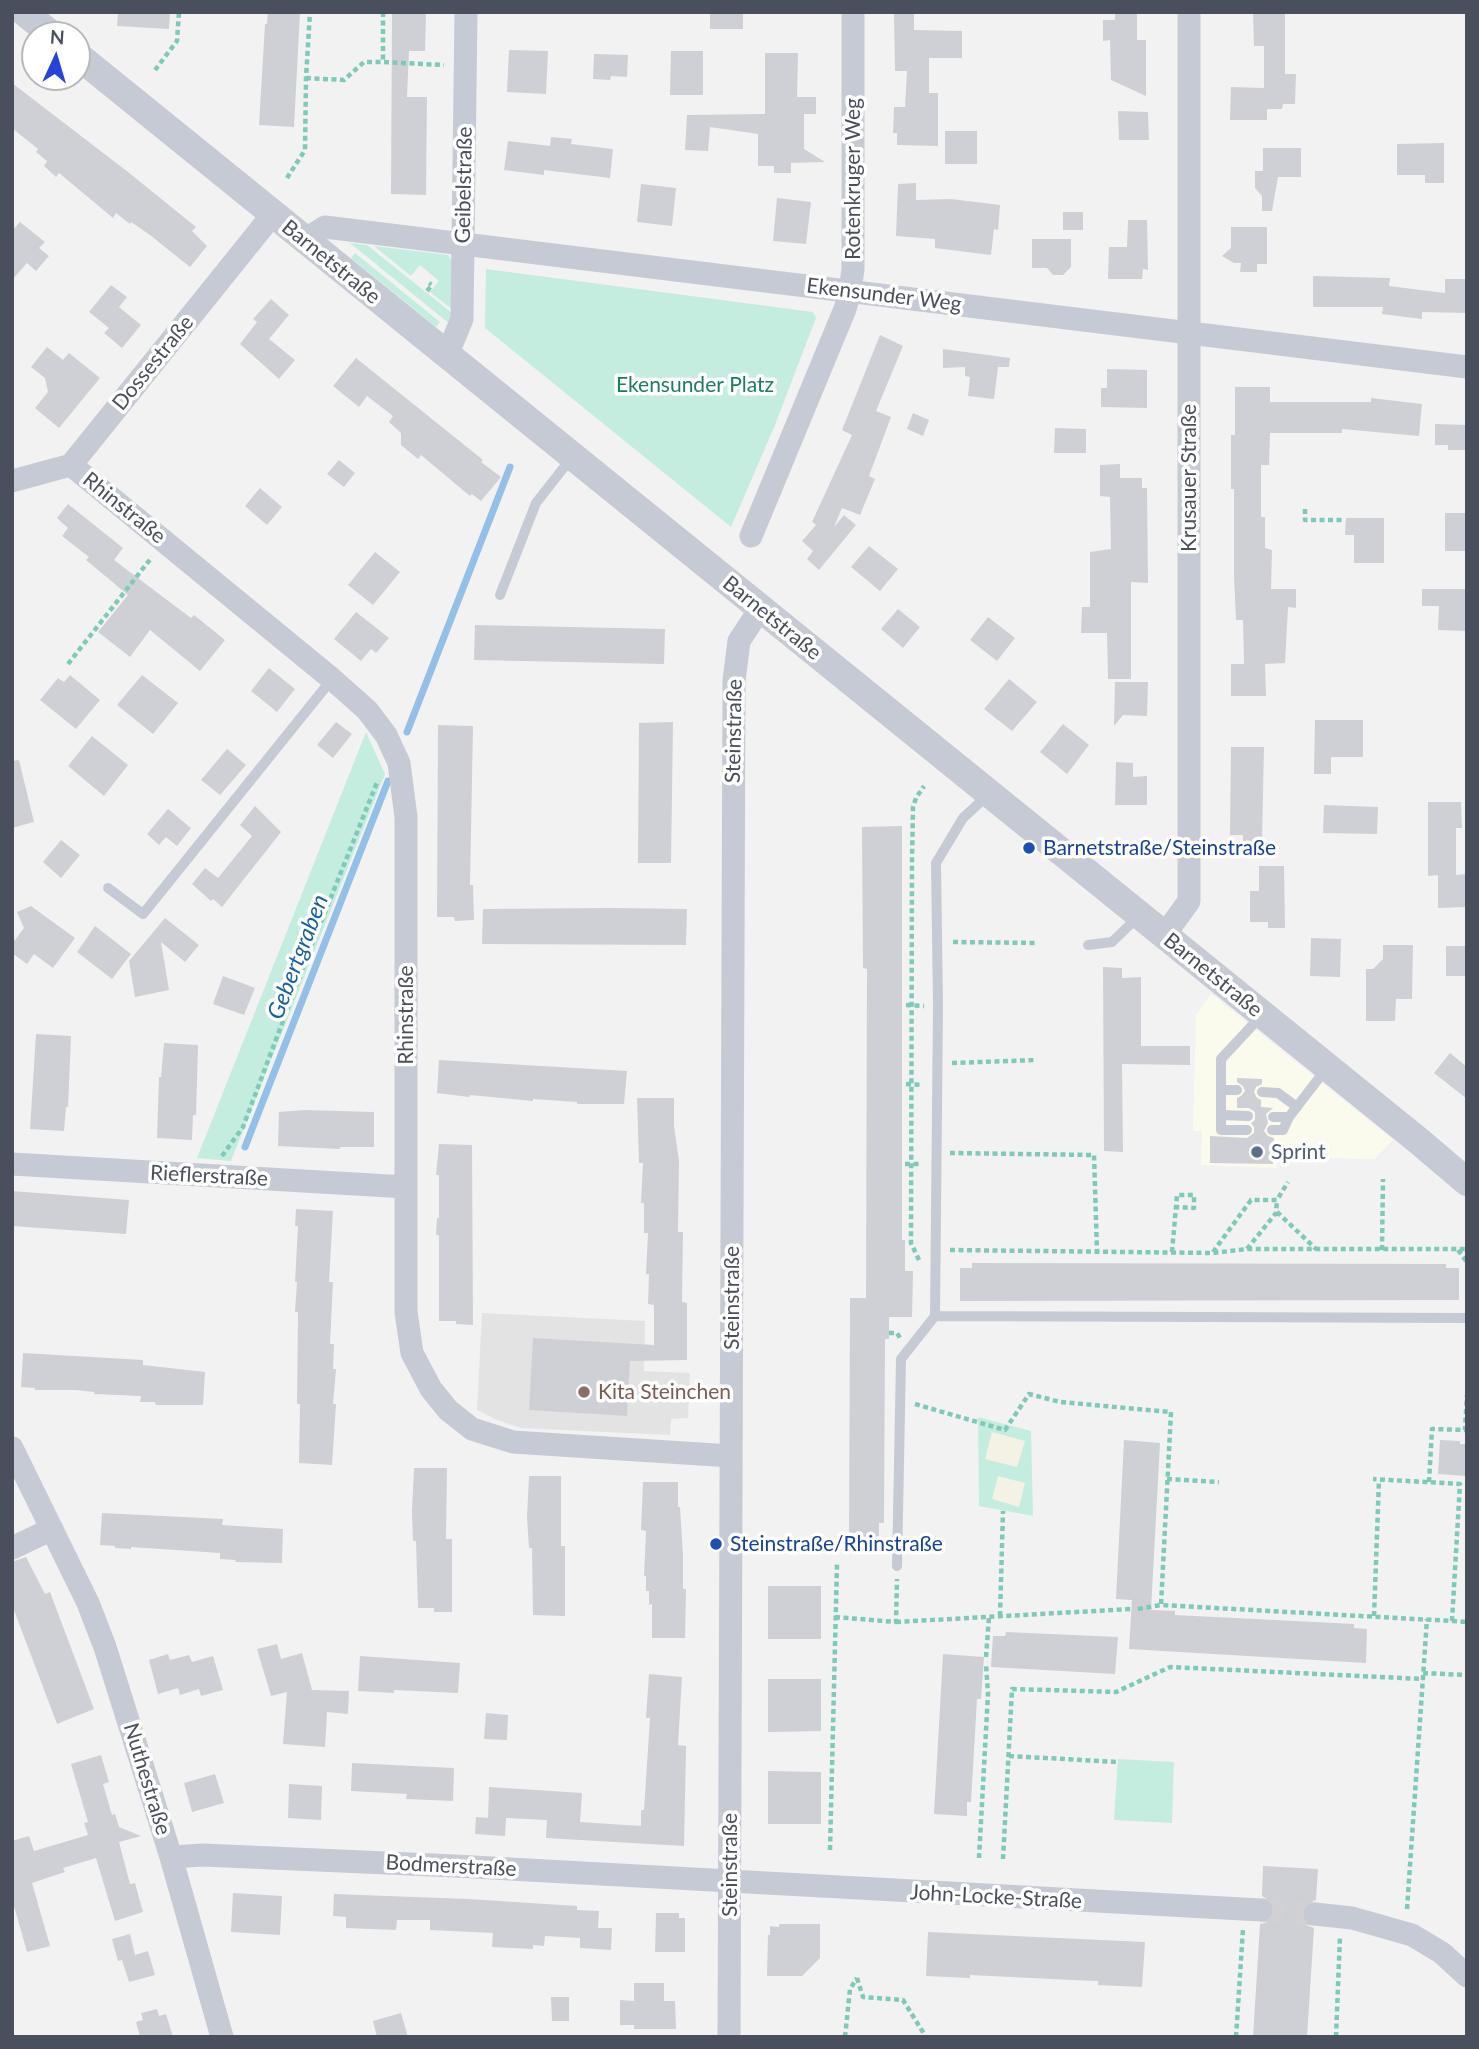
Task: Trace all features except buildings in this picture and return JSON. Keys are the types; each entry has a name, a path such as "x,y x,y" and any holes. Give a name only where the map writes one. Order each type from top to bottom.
{"street":[{"name":"Geibelstraße","path":"447,355 462,319 466,12"},
{"name":"Rotenkruger Weg","path":"751,536 845,309 850,291 853,269 853,12"},
{"name":"Krusauer Straße","path":"1164,936 1189,901 1189,12"},
{"name":"Barnetstraße","path":"91,66 1467,1182"},
{"name":"Dossestraße","path":"71,465 273,214"},
{"name":"Ekensunder Weg","path":"305,240 325,227 1467,366"},
{"path":"12,481 71,465"},
{"name":"Rhinstraße","path":"71,465 367,710 386,735 399,764 406,817 407,1332 412,1353 431,1389 449,1410 472,1429 513,1442 731,1456"},
{"name":"Steinstraße","path":"729,2037 734,681 739,641 760,609"},
{"name":"Rieflerstraße","path":"12,1164 406,1187"},
{"name":"Nuthestraße","path":"12,1448 88,1603 105,1647 171,1857 222,2037"},
{"path":"12,1548 52,1529"},
{"name":"Bodmerstraße","path":"171,1857 216,1855 730,1882"},
{"name":"John-Locke-Straße","path":"730,1882 1261,1910"},
{"path":"1315,1914 1352,1917 1412,1935 1442,1952 1467,1976"}],"lane":[{"path":"500,594 536,503 572,457"},
{"path":"108,888 143,914 332,679"},
{"path":"897,1566 901,1359 935,1316 938,1063 936,863 963,818 989,794"},
{"path":"1088,945 1098,946 1112,942 1139,916"},
{"path":"1247,1130 1220,1130 1221,1059 1262,1014"},
{"path":"1272,1130 1283,1130 1327,1068"},
{"path":"1222,1090 1237,1090"},
{"path":"1262,1092 1278,1093 1297,1107"},
{"path":"1221,1115 1248,1116"},
{"path":"1273,1117 1290,1117"},
{"path":"935,1316 1467,1318"}],"path":[{"path":"155,70 177,41 179,12"},
{"path":"287,178 305,150 310,12"},
{"path":"383,12 383,62"},
{"path":"306,78 344,80 365,62 449,65"},
{"path":"427,291 432,285 429,283"},
{"path":"1305,509 1305,520 1342,520"},
{"path":"68,664 156,552"},
{"path":"217,1162 243,1127 379,777"},
{"path":"921,1266 911,1243 912,933 913,807 924,786"},
{"path":"938,942 1037,943"},
{"path":"938,1063 1037,1060"},
{"path":"937,1153 1094,1154 1097,1251"},
{"path":"1382,1250 1383,1179"},
{"path":"1247,1250 1276,1211 1277,1200 1288,1182"},
{"path":"1172,1252 1177,1195 1194,1195 1194,1208 1177,1207"},
{"path":"1213,1252 1251,1200 1277,1200"},
{"path":"1276,1211 1316,1250"},
{"path":"936,1250 1213,1252 1467,1249"},
{"path":"1458,1250 1467,1262"},
{"path":"897,1333 905,1327"},
{"path":"900,1400 1006,1430 1029,1394 1060,1402 1171,1412 1161,1605"},
{"path":"1429,1482 1432,1429 1465,1430 1467,1395"},
{"path":"1167,1479 1219,1482"},
{"path":"1374,1616 1376,1480 1429,1482 1460,1484 1452,1621"},
{"path":"1000,1616 1003,1511"},
{"path":"830,1850 837,1564"},
{"path":"896,1622 897,1566"},
{"path":"835,1617 896,1622 1135,1609 1161,1605 1467,1622"},
{"path":"979,1858 980,1772 989,1616"},
{"path":"1407,1909 1427,1619"},
{"path":"1003,1859 1012,1689 1116,1692 1170,1667 1423,1676 1467,1675"},
{"path":"1009,1756 1118,1762"},
{"path":"1236,2037 1243,1928"},
{"path":"1336,2037 1340,1934"},
{"path":"845,2037 850,1989 857,1978 863,1997 903,2000 926,2037"}],"shaded area":[{"path":"1211,994 1393,1140 1374,1159 1278,1157 1276,1168 1201,1165 1202,1131 1193,1131 1196,1015"},
{"name":"Kita Steinchen","path":"482,1313 645,1321 644,1371 690,1373 688,1418 671,1419 670,1435 521,1428 477,1410"}],"green space":[{"path":"350,243 367,245 452,313 451,325"},
{"path":"374,246 448,255 453,263 452,309 430,292 439,281 420,265 411,276"},
{"path":"355,253 440,322 436,327 351,258"},
{"name":"Ekensunder Platz","path":"486,269 813,312 816,318 775,425 731,527 485,328"},
{"path":"366,732 385,774 231,1161 197,1158"},
{"path":"978,1417 1031,1431 1033,1516 979,1506"},
{"path":"1118,1759 1174,1762 1172,1823 1114,1820"}],"sand":[{"path":"992,1432 1025,1441 1017,1467 985,1459"},
{"path":"998,1476 1025,1483 1019,1507 992,1499"}],"waterway":[{"name":"Gebertgraben","path":"407,732 510,467"},
{"name":"Gebertgraben","path":"245,1147 388,781"}],"tunnel":[{"path":"1261,1910 1315,1914"}],"place":[{"name":"Barnetstraße/Steinstraße","path":"1029,848"},
{"name":"Sprint","path":"1257,1152"},
{"name":"Kita Steinchen","path":"584,1392"},
{"name":"Steinstraße/Rhinstraße","path":"716,1544"}]}
